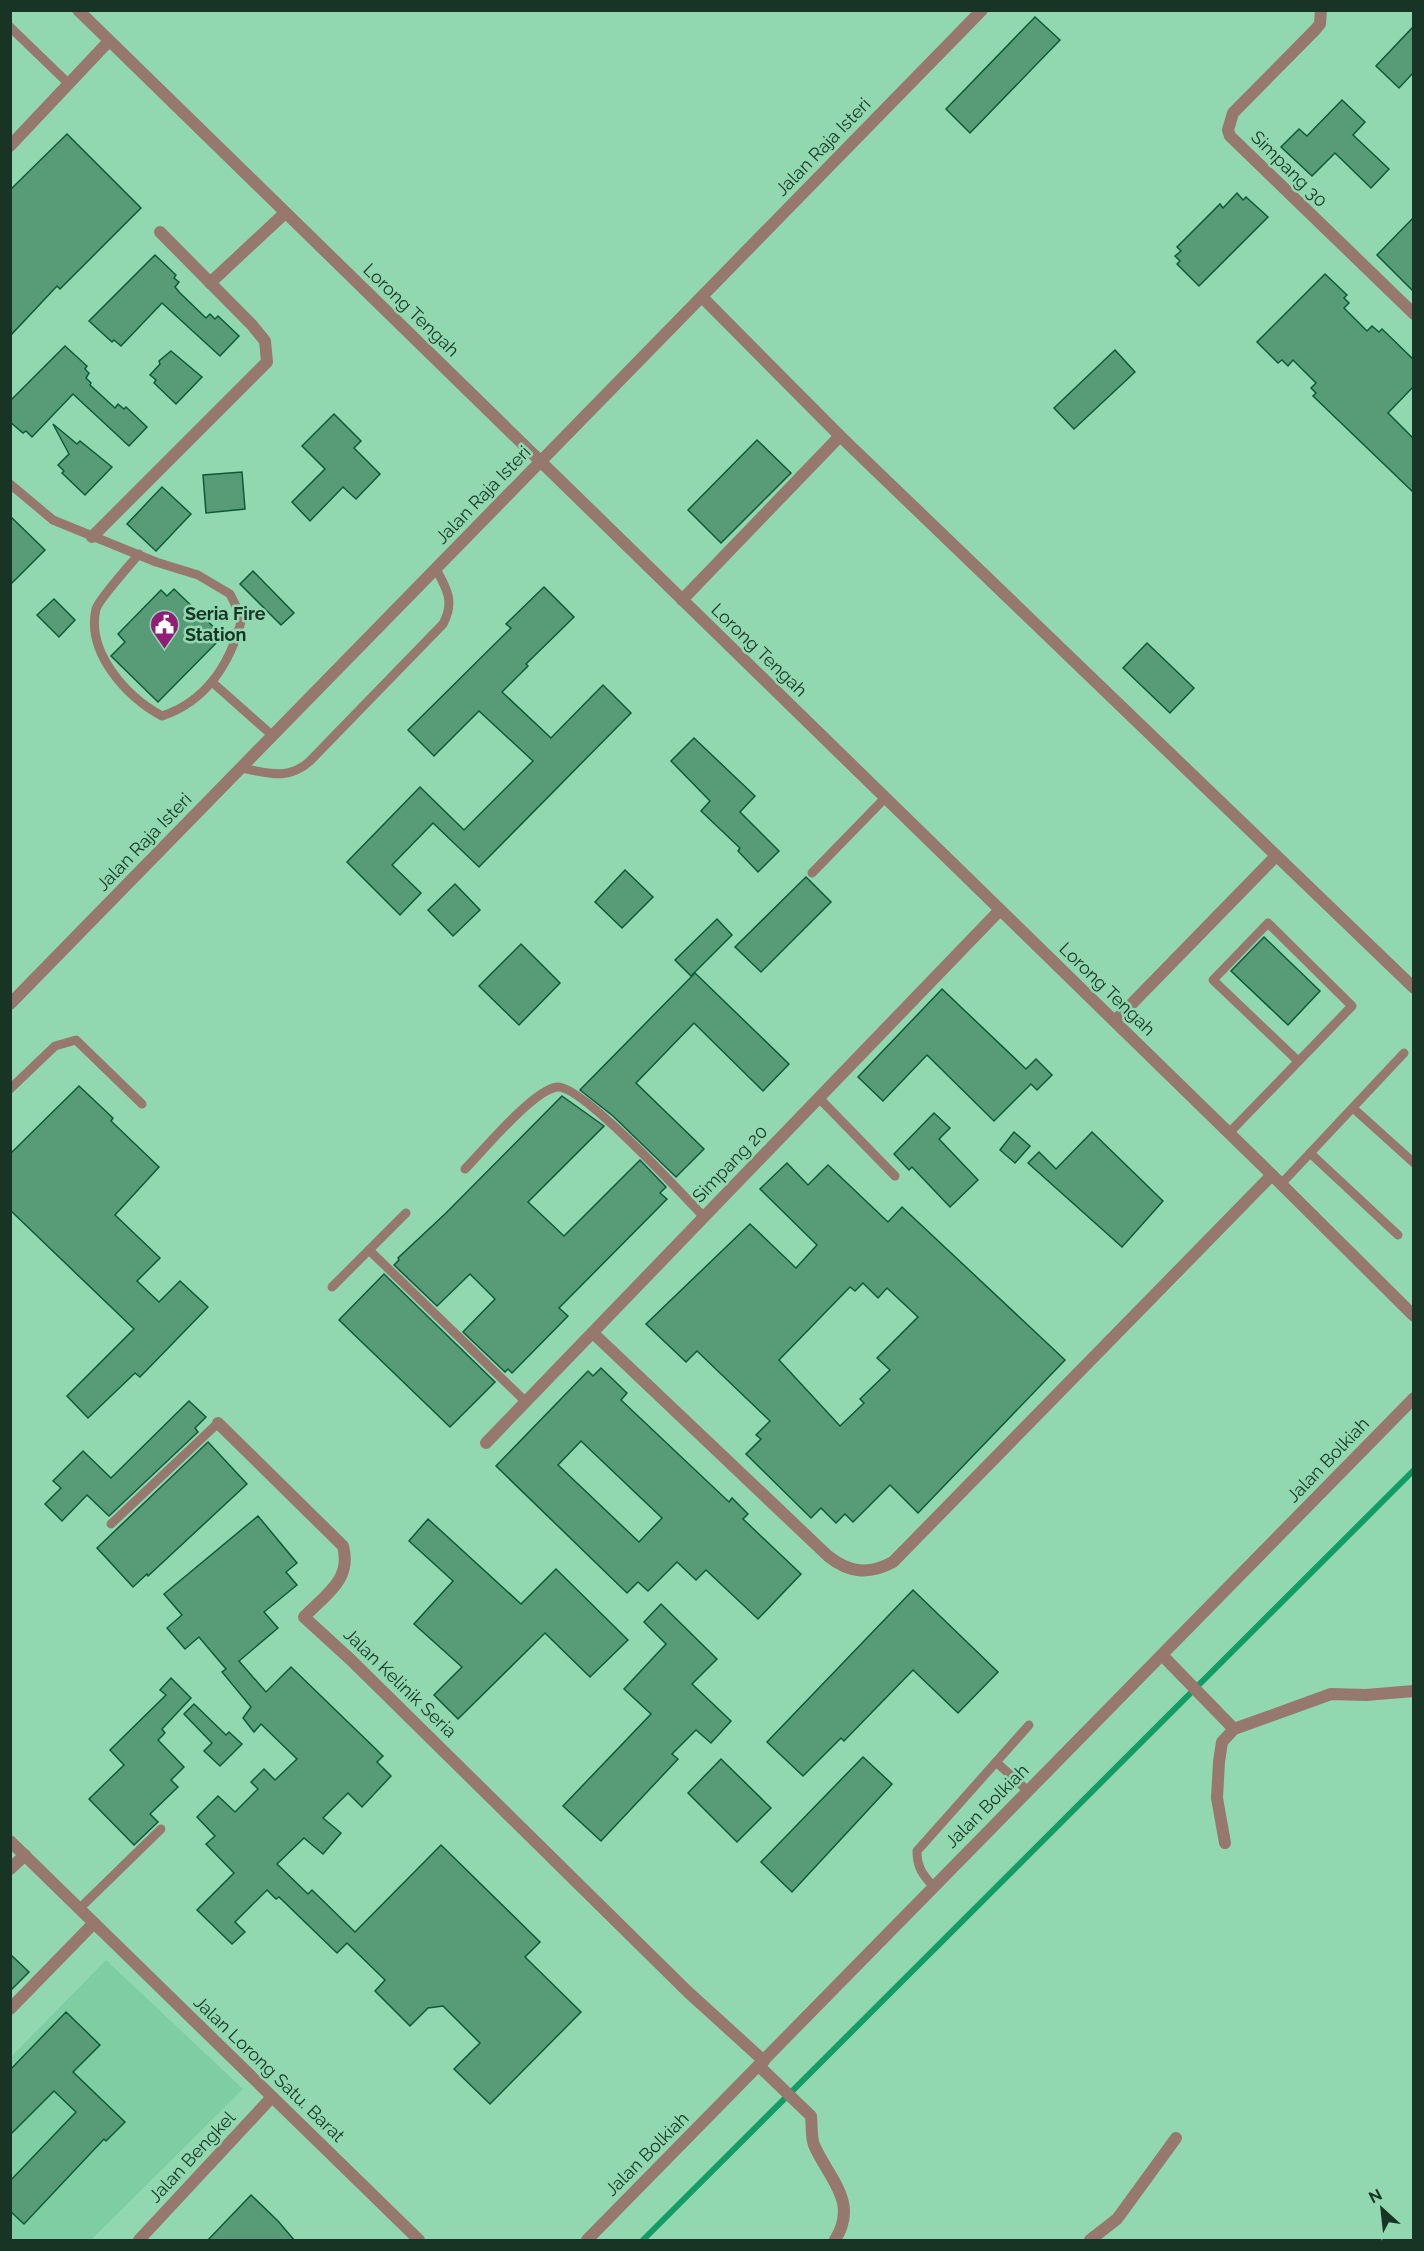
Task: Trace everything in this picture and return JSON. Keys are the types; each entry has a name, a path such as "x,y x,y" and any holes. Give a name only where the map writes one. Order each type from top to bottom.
{"street":[{"name":"Lorong Tengah","path":"78,10 1277,1179 1413,1316"},
{"name":"Jalan Raja Isteri","path":"10,1004 982,10"},
{"name":"Simpang 30","path":"1321,10 1320,24 1233,113 1228,130 1230,136 1246,152 1413,314"},
{"path":"10,146 109,41"},
{"path":"210,283 285,213"},
{"path":"92,537 267,362 265,341 160,232"},
{"path":"702,297 840,436 1413,988"},
{"path":"682,600 840,436"},
{"path":"1115,1021 1275,857"},
{"name":"Simpang 20","path":"486,1443 1000,910"},
{"path":"593,1333 828,1556 852,1570 866,1572 880,1569 893,1562 1277,1179"},
{"name":"Jalan Bolkiah","path":"587,2241 1413,1398"},
{"name":"Jalan Kelinik Seria","path":"218,1423 343,1546 347,1560 344,1575 304,1617 437,1743 761,2064"},
{"path":"1162,1655 1234,1729"},
{"path":"1225,1843 1217,1798 1222,1742 1234,1729 1330,1694 1366,1695 1413,1691"},
{"name":"Jalan Lorong Satu. Barat","path":"10,1841 418,2241"},
{"path":"10,1869 25,1855"},
{"path":"10,2009 94,1923"},
{"path":"761,2064 777,2084 811,2116 813,2143 843,2197 843,2227 835,2240"},
{"name":"Jalan Bengkel","path":"139,2241 272,2097"},
{"path":"1090,2241 1117,2219 1176,2138"}],"lane":[{"path":"10,27 69,84"},
{"path":"10,484 53,520 92,537 198,575 230,594 242,618 237,640 223,669 182,710 162,716 145,707 117,678 100,653 95,632 96,607 139,554"},
{"path":"242,768 279,776 291,774 301,769 318,753 443,624 451,604 449,594 436,569"},
{"path":"212,682 273,736"},
{"path":"812,873 885,798"},
{"path":"1229,1133 1352,1006 1268,923 1213,980 1298,1061"},
{"path":"10,1089 55,1046 76,1040 142,1104"},
{"path":"1277,1179 1310,1153 1404,1053"},
{"path":"465,1169 525,1107 543,1093 557,1087 569,1089 591,1105 704,1217"},
{"path":"819,1098 895,1176"},
{"path":"1353,1108 1413,1163"},
{"path":"1310,1153 1398,1235"},
{"path":"332,1287 406,1213"},
{"path":"369,1250 526,1402"},
{"name":"Jalan Kelinik Seria","path":"111,1524 218,1423"},
{"path":"933,1886 921,1873 917,1862 917,1851 1029,1725"},
{"path":"996,1762 1029,1791"},
{"path":"80,1908 161,1829"}],"shaded area":[{"path":"106,1960 243,2089 91,2240 11,2240 11,2057"}],"building":[{"path":"1035,17 1060,40 970,133 946,109"},
{"path":"1413,27 1413,73 1399,88 1376,66"},
{"path":"1342,100 1365,122 1353,135 1389,169 1371,188 1335,153 1312,176 1281,147 1299,129 1307,136"},
{"path":"67,134 141,208 60,289 57,286 10,336 10,190"},
{"path":"1237,193 1243,200 1246,197 1268,217 1199,286 1177,264 1180,261 1175,256 1181,251 1177,247 1220,204 1223,208"},
{"path":"1413,218 1413,291 1377,255"},
{"path":"155,255 176,275 174,278 179,282 175,287 180,293 206,318 210,314 215,319 218,316 239,336 220,356 162,303 121,346 114,340 112,342 89,321"},
{"path":"1325,274 1347,295 1344,298 1349,303 1344,308 1367,331 1372,326 1379,332 1382,329 1413,359 1413,387 1388,413 1413,438 1413,492 1313,396 1316,393 1311,388 1316,383 1293,360 1288,366 1282,360 1278,363 1257,342"},
{"path":"65,346 87,366 85,369 89,373 86,378 91,383 90,385 115,408 118,404 124,409 126,407 147,427 129,446 73,394 32,437 10,422 10,401"},
{"path":"1115,350 1135,372 1074,429 1054,408"},
{"path":"171,351 202,377 176,404 154,383 156,380 150,375 160,364 159,361"},
{"path":"334,414 361,441 354,448 380,474 356,499 343,487 310,521 292,502 325,469 302,446"},
{"path":"53,424 77,444 80,441 112,467 85,495 62,473 64,471 58,465 69,454"},
{"path":"757,440 791,473 721,543 688,510"},
{"path":"242,472 245,509 206,513 203,475"},
{"path":"162,487 191,514 156,551 127,524"},
{"path":"10,516 45,550 10,585"},
{"path":"253,571 294,613 281,625 240,584"},
{"path":"544,587 574,617 526,664 528,666 502,692 551,738 603,685 631,713 479,867 433,823 392,865 421,893 400,915 347,862 420,787 464,830 533,761 479,711 434,756 408,730 511,628 506,624"},
{"name":"Seria Fire Station","path":"174,589 223,636 158,702 111,656 125,642 118,634 161,590 167,596"},
{"path":"54,599 75,620 59,637 37,615"},
{"path":"1147,643 1194,688 1170,713 1123,668"},
{"path":"694,738 755,796 740,812 779,851 758,872 738,851 740,848 701,811 710,801 671,761"},
{"path":"625,870 653,897 622,928 595,902"},
{"path":"806,877 831,902 761,972 735,947"},
{"path":"455,884 480,910 453,936 428,910"},
{"path":"717,919 732,935 691,976 675,960"},
{"path":"1264,937 1320,991 1288,1025 1231,971"},
{"path":"521,944 560,983 519,1025 479,986"},
{"path":"695,973 789,1064 763,1091 694,1023 636,1083 704,1149 676,1177 613,1116 580,1090"},
{"path":"942,989 1026,1069 1036,1059 1052,1075 1037,1090 1031,1084 994,1121 927,1055 883,1101 858,1077"},
{"path":"79,1086 113,1118 111,1121 159,1167 115,1215 160,1258 137,1281 159,1302 180,1281 208,1307 140,1377 135,1373 88,1418 67,1396 134,1329 10,1210 10,1154"},
{"path":"562,1096 604,1126 528,1202 564,1236 640,1160 666,1187 660,1193 667,1199 559,1308 568,1316 512,1373 508,1369 505,1372 463,1332 495,1299 470,1274 437,1306 394,1265 399,1260 398,1258"},
{"path":"934,1113 950,1128 939,1139 978,1180 950,1207 912,1167 909,1170 894,1154"},
{"path":"1014,1132 1030,1146 1015,1163 1000,1150"},
{"path":"1092,1132 1163,1201 1122,1247 1028,1163 1039,1152 1056,1169"},
{"path":"787,1163 808,1185 828,1165 888,1222 902,1207 1065,1360 918,1513 890,1485 853,1522 845,1514 836,1523 821,1508 811,1518 746,1454 761,1439 756,1435 770,1421 697,1351 686,1362 646,1324 750,1224 796,1268 817,1245 760,1189","holes":["863,1283 878,1298 887,1288 918,1317 877,1358 890,1370 860,1399 864,1403 840,1426 779,1360 850,1287 855,1291"]},
{"path":"384,1274 495,1382 450,1427 339,1320"},
{"path":"601,1368 627,1393 621,1400 729,1502 732,1498 748,1514 743,1519 801,1574 758,1619 706,1570 696,1580 677,1562 648,1591 638,1582 627,1593 496,1466 588,1371 593,1376","holes":["581,1441 662,1518 639,1542 558,1465"]},
{"path":"189,1401 206,1417 195,1428 198,1432 109,1516 87,1495 62,1521 45,1504 61,1488 53,1481 83,1451 111,1478"},
{"path":"208,1442 247,1484 148,1576 147,1574 133,1587 97,1548"},
{"path":"258,1516 297,1563 286,1572 297,1585 264,1612 278,1628 239,1661 266,1692 291,1667 383,1756 377,1762 391,1776 362,1807 348,1793 323,1818 341,1833 323,1854 304,1838 277,1864 308,1894 312,1890 355,1932 441,1845 540,1942 525,1957 581,2012 490,2104 454,2069 480,2043 443,2006 428,2008 410,2026 375,1991 385,1980 347,1943 337,1953 279,1897 276,1899 267,1890 235,1922 245,1932 232,1944 197,1910 234,1873 206,1844 215,1836 197,1817 218,1796 235,1812 258,1789 251,1782 264,1769 275,1780 297,1759 261,1724 254,1732 243,1718 251,1707 222,1672 226,1669 199,1637 185,1649 167,1628 182,1615 164,1594"},
{"path":"428,1519 521,1604 556,1569 628,1640 590,1677 545,1633 458,1719 434,1695 462,1667 414,1624 453,1581 409,1541"},
{"path":"913,1590 998,1672 958,1713 913,1670 844,1741 841,1738 803,1776 767,1742"},
{"path":"661,1604 717,1659 692,1684 731,1721 711,1743 696,1730 672,1754 678,1759 601,1841 563,1806 651,1714 624,1689 666,1644 644,1622"},
{"path":"171,1678 191,1698 162,1729 165,1733 158,1740 184,1767 171,1780 178,1787 150,1814 158,1822 134,1845 89,1799 124,1765 110,1750 166,1695 160,1690"},
{"path":"194,1704 226,1735 229,1732 242,1744 220,1766 204,1751 212,1743 184,1714"},
{"path":"863,1757 892,1784 792,1892 761,1862"},
{"path":"721,1759 771,1808 737,1842 688,1793"},
{"path":"10,1954 29,1972 10,1991"},
{"path":"66,2012 100,2045 73,2072 125,2122 106,2141 104,2139 24,2224 10,2211 10,2181 76,2112 54,2091 10,2135 10,2070"},
{"path":"251,2195 295,2241 207,2241"}],"waterway":[{"path":"643,2240 1414,1470"}],"place":[{"name":"Seria Fire Station","path":"164,650"}]}
